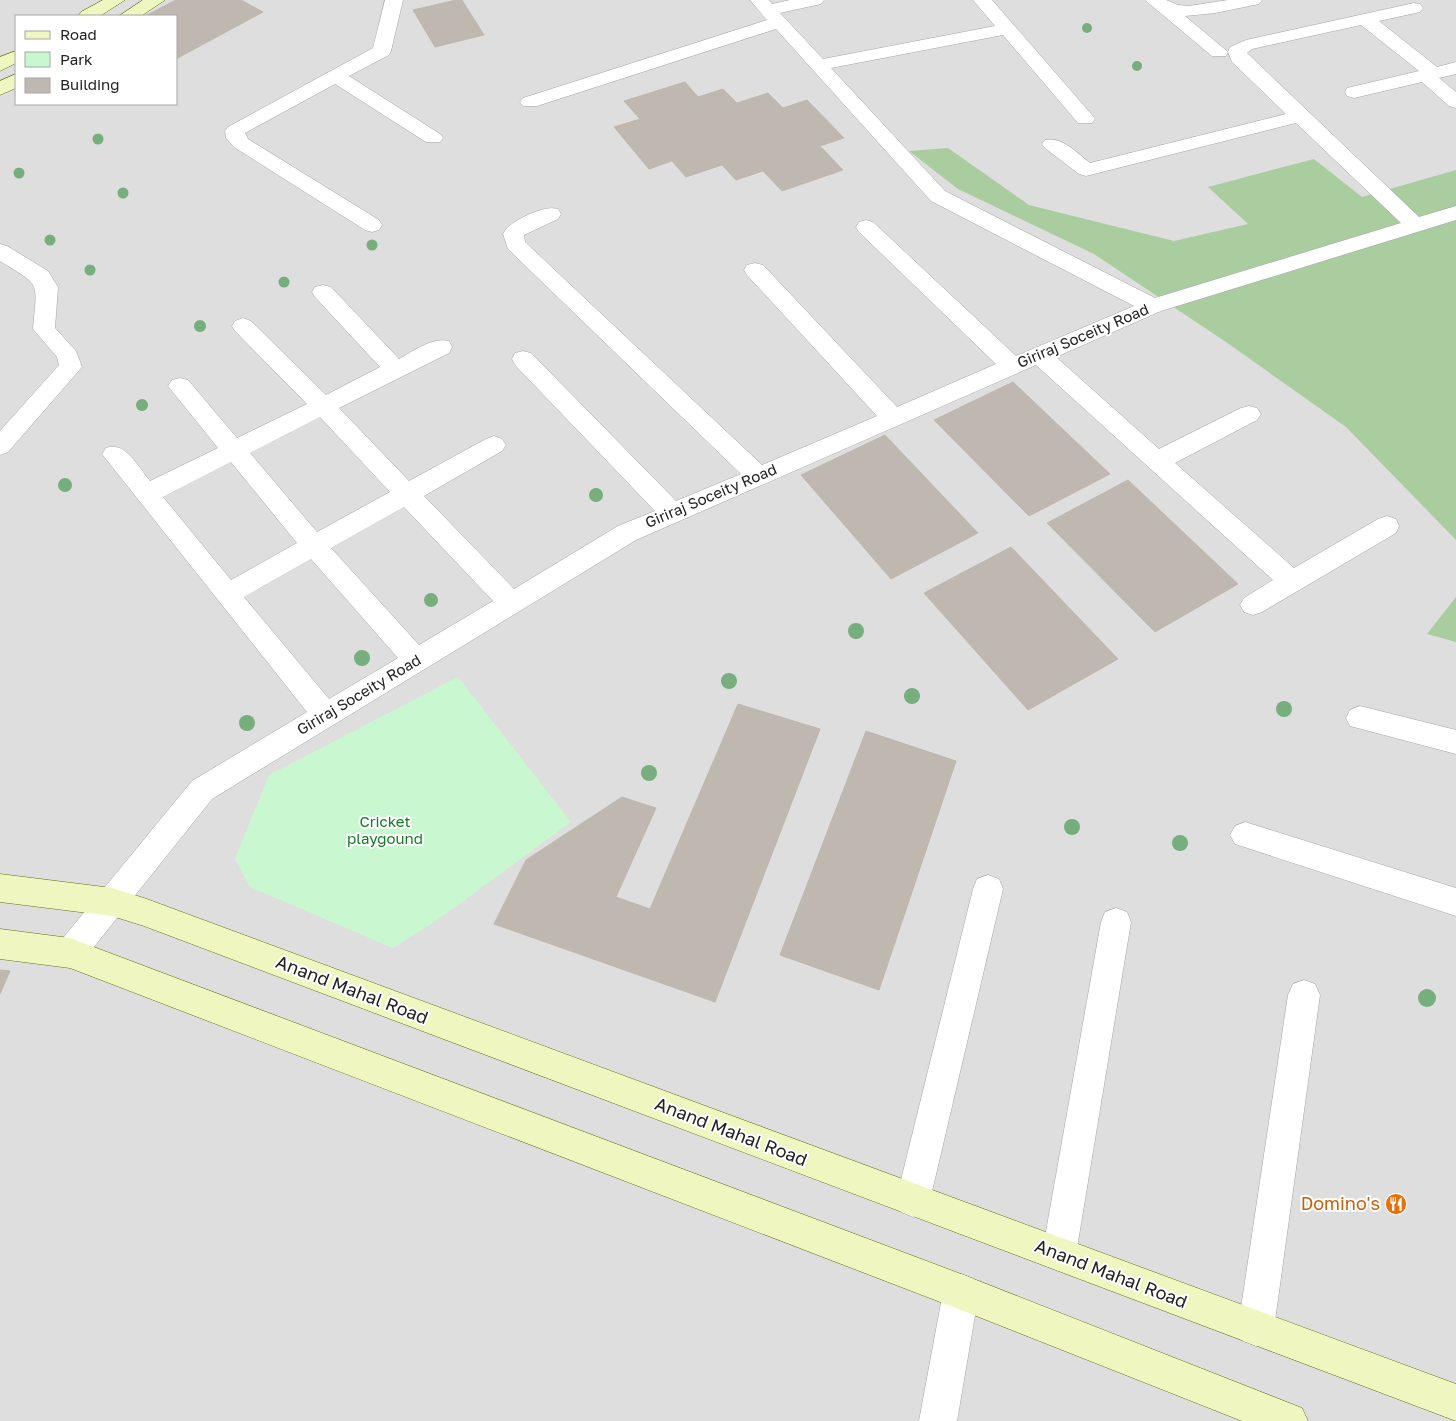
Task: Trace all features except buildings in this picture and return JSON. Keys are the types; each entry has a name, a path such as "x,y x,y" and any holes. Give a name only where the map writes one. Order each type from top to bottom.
{"main road":[{"path":"89,15 116,0"},
{"path":"130,15 156,0"},
{"path":"0,65 15,57"},
{"path":"0,90 15,81"},
{"name":"Anand Mahal Road","path":"0,888 112,902 1456,1403"},
{"path":"0,944 70,953 961,1292 1289,1421"}],"street":[{"path":"372,226 236,138 236,132 382,51 394,0"},
{"path":"530,102 769,11 815,0"},
{"path":"982,0 1085,119"},
{"path":"1159,3 1187,11 1253,0"},
{"path":"1159,3 1219,52"},
{"path":"1414,8 1246,45 1237,51 1239,58 1415,225"},
{"path":"769,11 938,196 1152,306"},
{"path":"1365,19 1429,74 1456,102"},
{"path":"818,65 1007,29"},
{"path":"1354,92 1456,68"},
{"path":"337,76 434,138"},
{"path":"1052,144 1086,170 1300,116"},
{"name":"Giriraj Soceity Road","path":"70,953 202,790 627,533 1152,306 1456,213"},
{"path":"551,214 517,230 513,234 515,244 758,476"},
{"path":"866,227 1012,366"},
{"path":"0,251 40,276 47,287 44,329 67,354 71,361 71,367 0,446"},
{"path":"755,270 893,418"},
{"path":"323,292 396,370"},
{"path":"243,326 323,406 511,603"},
{"path":"146,494 441,348"},
{"path":"1038,354 1292,582"},
{"path":"523,359 672,513"},
{"path":"180,386 314,545 416,660"},
{"path":"1156,461 1249,414"},
{"path":"227,594 494,445"},
{"path":"114,454 325,715"},
{"path":"1253,605 1387,526"},
{"path":"1360,718 1456,742"},
{"path":"1245,835 1456,902"},
{"path":"913,1200 988,889"},
{"path":"1059,1254 1116,922"},
{"path":"1256,1328 1304,995"},
{"path":"938,1421 961,1292"}],"shaded area":[{"path":"0,0 1456,0 1456,1421 0,1421"}],"green space":[{"path":"948,148 1029,205 1174,241 1248,224 1208,187 1314,159 1362,197 1456,170 1456,540 1346,427 1226,342 1094,254 958,189 909,151"},
{"path":"1456,597 1456,642 1427,634"},
{"name":"Cricket playgound","path":"458,677 571,822 436,921 393,948 250,887 235,859 269,775"}],"place":[{"name":"Domino's","path":"1396,1204"}]}
